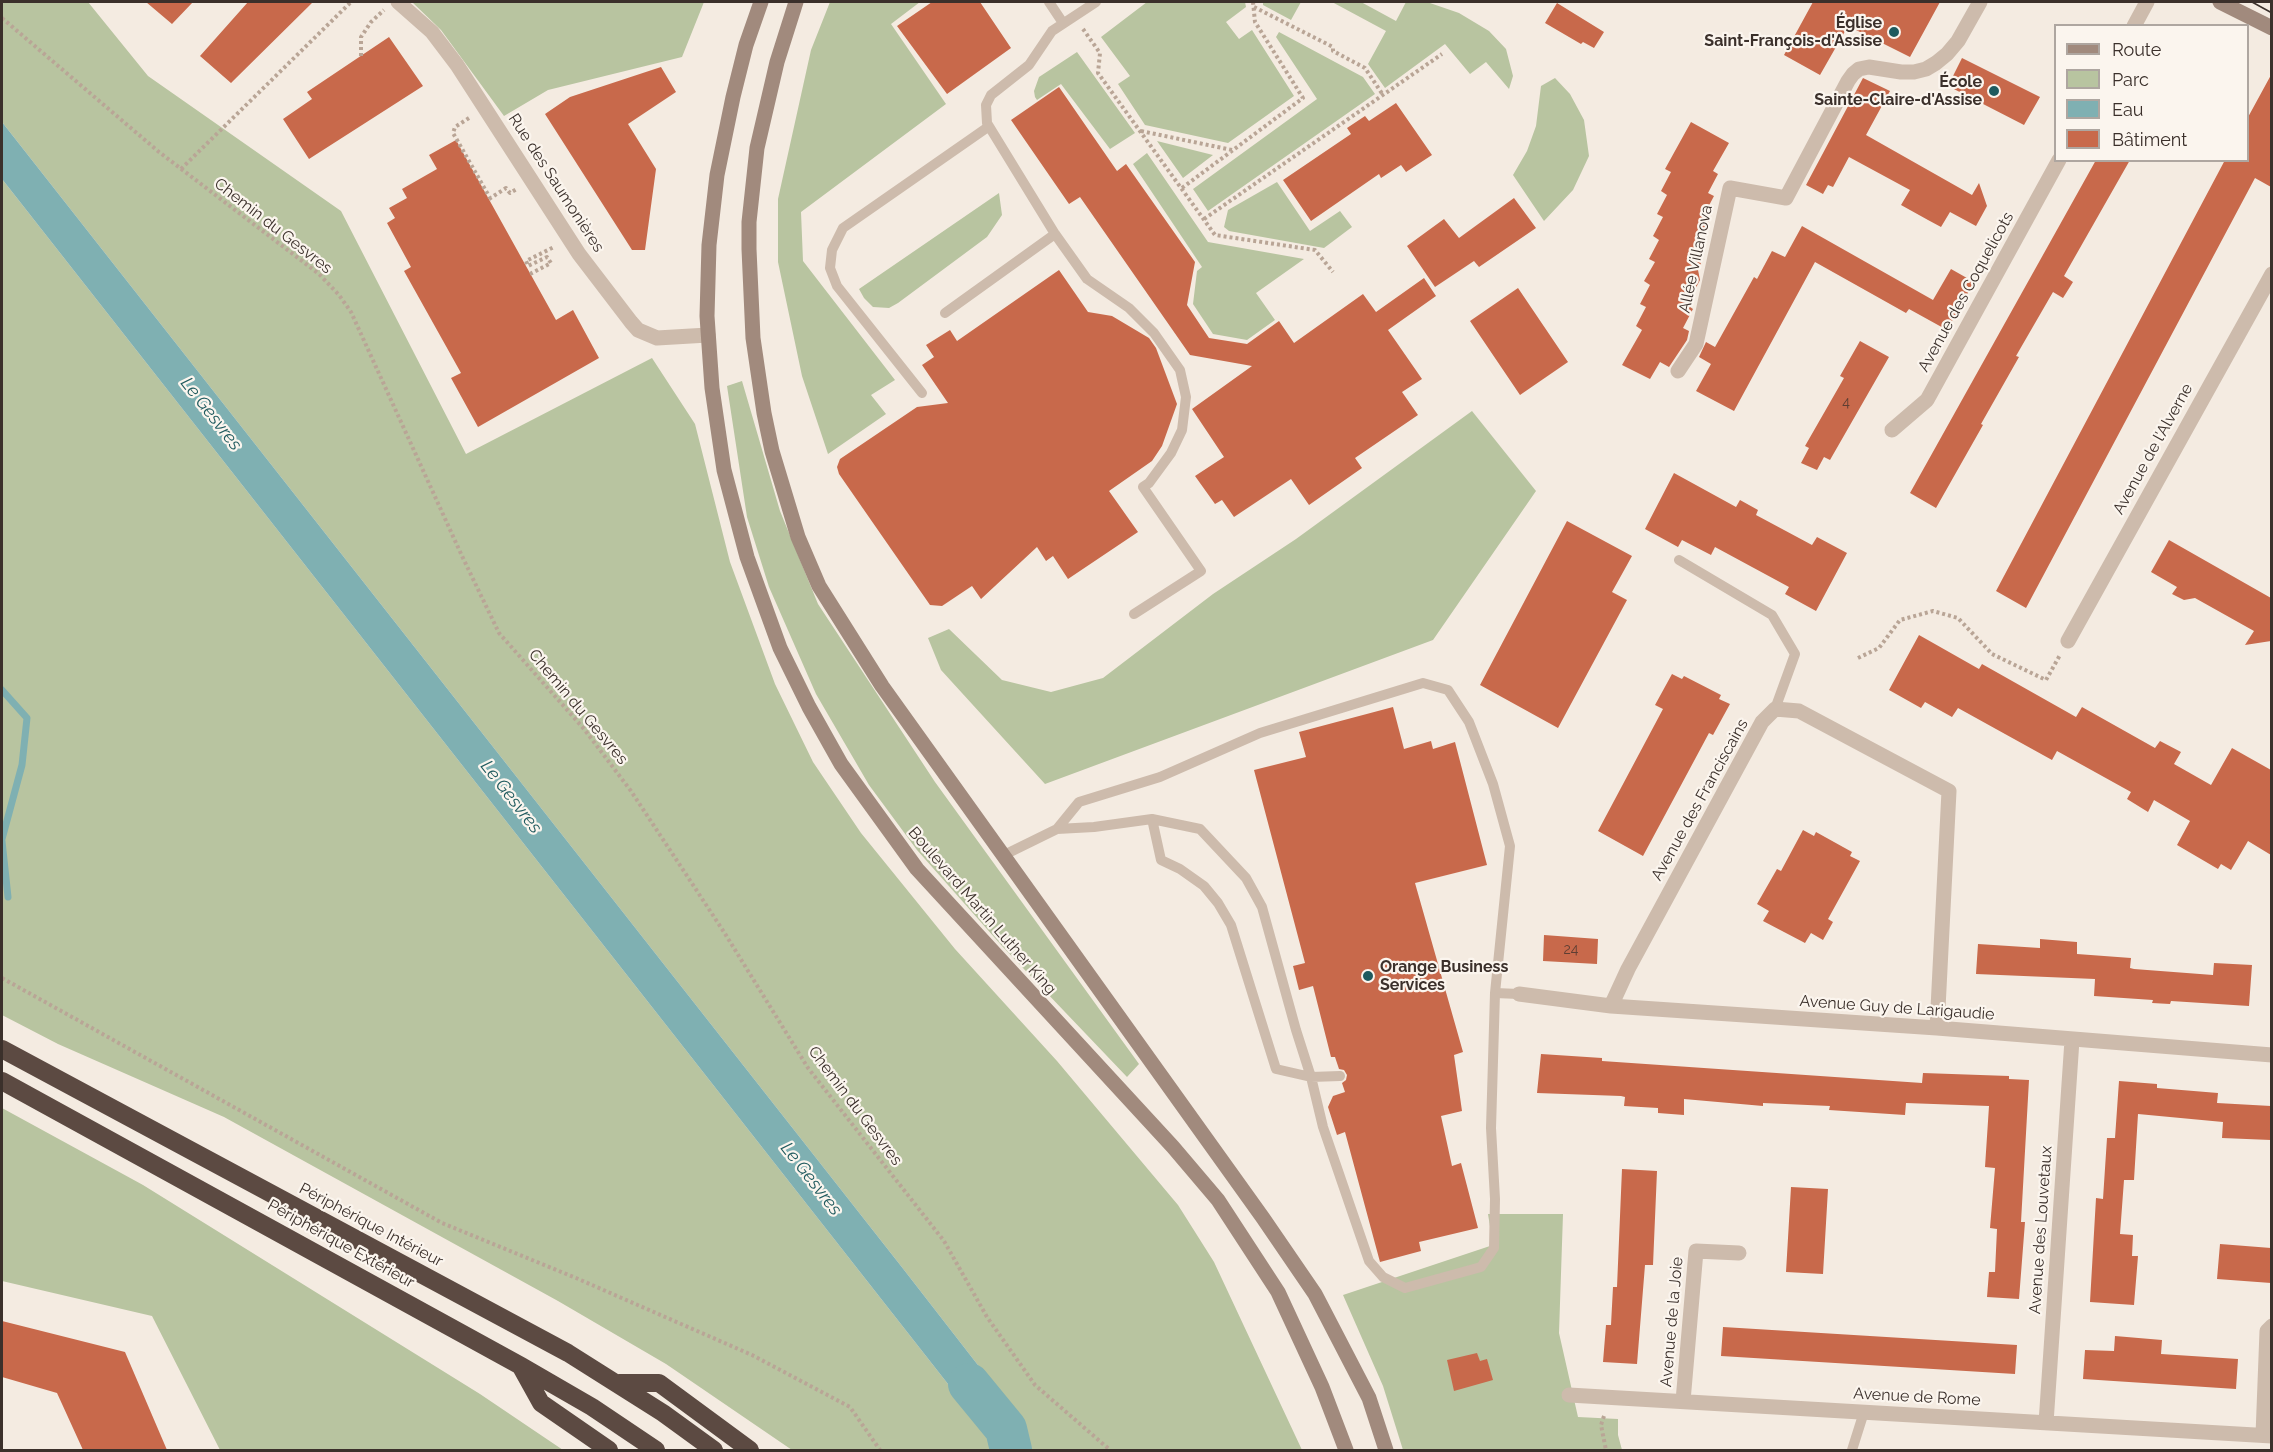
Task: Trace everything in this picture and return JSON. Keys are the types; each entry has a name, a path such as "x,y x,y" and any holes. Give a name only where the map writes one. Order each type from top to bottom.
{"highway":[{"name":"Périphérique Intérieur","path":"2,1049 568,1353 619,1383 714,1450"},
{"name":"Périphérique Extérieur","path":"2,1081 520,1366 592,1407 656,1450"},
{"path":"520,1366 541,1403 609,1450"},
{"path":"619,1383 659,1383 750,1450"}],"main road":[{"name":"Boulevard Martin Luther King","path":"761,2 733,97 717,175 709,245 708,335 717,429 738,528 756,585 780,648 814,717 860,792 917,869 1173,1147 1218,1200 1260,1261 1284,1302 1322,1387 1346,1450"},
{"path":"796,2 766,100 757,148 749,222 750,293 759,385 772,451 798,537 819,586 861,656 1315,1294 1369,1398 1386,1450"},
{"path":"2220,2 2271,28"}],"street":[{"name":"Allée Villanova","path":"1678,371 1696,344 1730,188 1786,198 1853,74 1859,69 1869,67 1914,72 1936,63 1958,41 1980,2"},
{"path":"2135,24 2147,2"},
{"name":"Rue des Saumonières","path":"393,4 432,32 458,65 570,239 639,330 657,338 708,335"},
{"name":"Avenue des Coquelicots","path":"1892,430 1927,400 2058,162"},
{"name":"Avenue de l'Alverne","path":"2068,641 2271,274"},
{"path":"1775,709 1799,711 1949,791 1937,1028"},
{"name":"Avenue des Franciscains","path":"1611,1006 1628,969 1762,722 1775,709"},
{"name":"Avenue Guy de Larigaudie","path":"1519,994 1611,1006 1937,1028 2271,1055"},
{"name":"Avenue des Louvetaux","path":"2046,1423 2072,1040"},
{"name":"Avenue de la Joie","path":"1683,1401 1696,1251 1739,1253"},
{"name":"Avenue de Rome","path":"1569,1395 2267,1436 2267,1331 2271,1326"}],"lane":[{"path":"1049,2 1064,23"},
{"path":"1096,2 1052,31 1029,65 991,95 986,105 988,127 1055,234 1087,279 1129,308 1154,333 1180,370 1185,397 1182,430 1171,453 1149,483 1143,487 1201,571 1134,614"},
{"path":"922,393 837,286 830,268 832,250 843,228 988,127"},
{"path":"945,313 1055,234"},
{"path":"1679,560 1772,615 1795,654 1775,709"},
{"path":"1002,856 1057,829 1094,827 1152,819 1200,829 1246,878 1262,907 1323,1127 1369,1261 1383,1277 1405,1288 1481,1267 1494,1248 1495,1200 1491,1128 1495,993 1510,846 1493,784 1469,722 1448,690 1423,683 1260,733 1160,777 1079,802 1057,829"},
{"path":"1152,819 1161,860 1180,869 1204,886 1218,903 1231,925 1275,1069 1311,1077 1341,1076"},
{"path":"1495,993 1519,994"},
{"path":"1852,1450 1864,1412"}],"path":[{"path":"181,169 351,2"},
{"path":"361,56 361,37 371,22 393,4"},
{"path":"1253,4 1333,47 1333,51 1365,68 1383,95"},
{"path":"1182,188 1304,98 1255,22 1253,4"},
{"path":"1074,16 1100,53 1098,73 1215,235 1315,250 1333,272"},
{"name":"Chemin du Gesvres","path":"2,18 181,169 319,274 339,295 351,312 499,633 584,729 632,791 724,932 808,1068 944,1241 987,1317 1035,1385 1110,1450"},
{"path":"1204,219 1442,54"},
{"path":"486,108 455,127 453,133 489,199 506,188 510,193 532,180"},
{"path":"1140,131 1232,150"},
{"path":"530,274 551,263 547,257 528,266 525,261 570,239"},
{"path":"1858,658 1879,648 1900,620 1933,611 1958,618 1992,654 2046,680 2068,641"},
{"path":"2,978 442,1223 576,1278 752,1356 850,1407 880,1450"}],"green space":[{"path":"2,2 88,2 148,76 341,211 466,454 652,358 695,424 730,562 775,684 813,762 861,833 955,949 1057,1061 1178,1205 1214,1262 1302,1450 792,1450 666,1364 558,1301 224,1117 58,1044 2,1015 2,179 988,1435 1006,1429 1026,1427 2,122"},
{"path":"412,2 704,2 682,57 548,90 504,116 441,30"},
{"path":"830,2 920,2 891,24 946,104 801,212 803,261 895,380 871,395 886,414 828,454 802,376 778,262 778,199 811,50"},
{"path":"1147,2 1245,2 1246,7 1226,22 1239,39 1252,30 1294,96 1228,143 1145,125 1118,84 1130,76 1101,37"},
{"path":"1263,2 1301,2 1291,20 1263,5"},
{"path":"1332,2 1361,2 1396,21 1406,2 1427,2 1459,13 1489,31 1506,49 1513,76 1509,89 1486,62 1470,74 1445,44 1385,88 1368,64 1386,31"},
{"path":"1279,32 1363,77 1375,94 1208,211 1193,189 1317,99 1276,37"},
{"path":"1077,52 1135,133 1110,149 1061,84 1037,100 1035,97 1034,91 1039,77"},
{"path":"1555,78 1570,94 1584,120 1589,156 1573,190 1544,221 1513,175 1527,151 1536,126 1541,86"},
{"path":"1157,141 1213,155 1183,178"},
{"path":"1147,153 1208,242 1304,259 1256,293 1275,320 1247,340 1213,334 1193,304 1197,271 1202,267 1133,164"},
{"path":"1277,182 1310,231 1340,211 1352,227 1324,248 1229,231 1224,227 1228,210"},
{"path":"999,193 1002,215 987,237 889,308 873,307 864,298 859,289"},
{"path":"742,381 780,511 818,604 935,782 1139,1064 1127,1077 1002,946 917,850 869,785 816,694 769,587 747,517 727,386"},
{"path":"1472,411 1536,491 1433,640 1045,784 941,670 928,638 949,629 1002,680 1051,692 1103,678 1213,594 1296,539"},
{"path":"2,1108 143,1185 480,1394 563,1450 220,1450 152,1316 2,1281"},
{"path":"1488,1214 1563,1214 1559,1333 1578,1417 1618,1419 1618,1435 1622,1450 1403,1450 1383,1386 1343,1295 1493,1245"}],"water":[{"path":"2,122 1026,1427 1006,1429 988,1435 2,179"}],"building":[{"path":"146,2 193,2 172,24"},
{"path":"248,2 313,2 231,83 200,56"},
{"path":"932,2 980,2 1011,48 947,94 897,26"},
{"path":"1813,2 1940,2 1910,57 1848,26 1820,75 1784,55"},
{"path":"1557,3 1604,32 1594,48 1583,42 1581,44 1545,23"},
{"path":"389,37 423,86 309,159 283,119 312,99 307,92"},
{"name":"École Sainte-Claire-d'Assise","path":"1962,58 2040,97 2024,125 1948,86"},
{"path":"661,67 676,92 628,124 656,169 645,250 632,250 545,114 570,97"},
{"path":"2271,75 2271,187 2255,178 2026,608 1996,591 2224,162 2249,162 2249,115"},
{"path":"1863,78 1890,91 1866,135 1972,195 1979,183 1987,206 1976,226 1950,212 1941,227 1928,220 1901,205 1910,190 1849,157 1833,187 1828,185 1823,194 1806,185"},
{"path":"1059,87 1117,171 1126,164 1195,262 1187,305 1209,338 1247,344 1279,321 1294,343 1363,294 1376,312 1424,278 1436,296 1388,330 1422,379 1402,392 1418,415 1355,458 1362,468 1309,505 1291,479 1234,517 1222,500 1215,504 1195,476 1224,457 1192,409 1252,366 1190,355 1080,197 1069,204 1011,120"},
{"path":"1396,103 1432,155 1406,172 1401,165 1381,178 1379,174 1311,221 1283,180 1351,134 1347,128 1365,116 1369,121"},
{"path":"1691,122 1729,143 1713,171 1718,174 1708,193 1714,196 1704,215 1710,219 1699,238 1706,241 1695,260 1701,263 1698,270 1700,280 1687,305 1693,309 1683,328 1689,331 1687,340 1669,367 1660,362 1650,379 1622,365 1642,330 1636,326 1646,307 1640,304 1650,285 1644,281 1655,262 1649,259 1659,240 1653,236 1663,217 1657,214 1667,195 1661,191 1671,172 1665,169"},
{"path":"456,140 556,320 573,310 599,358 478,427 451,378 461,373 404,271 411,267 387,223 395,218 389,208 407,198 402,189 437,169 429,155"},
{"path":"2095,162 2129,162 2064,276 2073,282 2063,298 2053,292 2016,356 2019,357 1936,508 1910,493"},
{"path":"1514,198 1536,228 1479,267 1474,261 1435,287 1407,246 1444,219 1459,238"},
{"path":"1802,226 1933,300 1951,269 1974,282 1947,330 1909,309 1906,313 1815,262 1734,411 1696,391 1711,364 1699,357 1706,342 1715,347 1754,277 1757,279 1772,251 1785,257"},
{"path":"1059,270 1088,312 1112,316 1149,338 1156,348 1177,404 1162,446 1152,461 1109,491 1138,532 1068,579 1053,556 1046,561 1037,547 981,599 972,586 942,606 930,605 839,474 837,467 840,459 917,407 948,403 922,365 934,357 926,345 950,330 957,341"},
{"path":"1518,288 1568,362 1520,395 1470,321"},
{"path":"1860,341 1889,357 1830,460 1824,457 1817,470 1801,463 1809,448 1805,446 1844,378 1840,376"},
{"path":"1674,473 1736,507 1740,500 1758,510 1756,515 1812,545 1817,537 1847,553 1816,611 1785,594 1789,587 1715,547 1711,555 1682,540 1678,547 1645,529"},
{"path":"1567,521 1632,556 1612,592 1627,600 1558,728 1480,685"},
{"path":"2169,540 2271,598 2271,641 2245,645 2254,631 2195,598 2184,600 2172,594 2177,587 2151,572"},
{"path":"1919,635 1979,669 1982,664 2076,717 2082,707 2155,748 2160,741 2181,752 2174,764 2211,785 2232,748 2271,770 2271,855 2248,841 2231,870 2221,864 2218,869 2177,845 2190,821 2154,800 2148,812 2127,799 2131,792 2057,751 2052,760 1958,708 1952,717 1925,702 1921,708 1889,690"},
{"path":"1672,674 1682,679 1684,676 1721,695 1719,699 1730,704 1713,735 1709,733 1643,856 1598,831 1663,709 1655,705"},
{"name":"Orange Business Services","path":"1393,707 1404,749 1431,741 1433,749 1455,742 1487,865 1415,883 1463,1052 1454,1055 1462,1111 1441,1116 1452,1166 1461,1163 1478,1228 1419,1242 1421,1251 1380,1262 1345,1132 1337,1135 1328,1107 1333,1096 1345,1092 1342,1083 1346,1080 1347,1075 1344,1070 1339,1069 1335,1057 1331,1057 1313,986 1299,990 1293,966 1305,963 1254,770 1306,757 1299,732"},
{"path":"1803,830 1814,836 1816,832 1852,852 1850,856 1860,861 1828,919 1833,922 1823,940 1811,933 1805,943 1763,921 1769,911 1757,904 1777,869 1781,871"},
{"path":"1544,935 1598,939 1597,964 1543,961"},
{"path":"2040,939 2077,942 2077,954 2131,958 2130,968 2134,969 2213,975 2214,963 2252,965 2249,1006 2171,1001 2170,1004 2152,1003 2153,1000 2094,996 2095,979 1976,974 1978,944 2040,948"},
{"path":"1541,1054 1602,1058 1602,1061 1922,1083 1923,1073 2009,1076 2009,1079 2029,1080 2021,1222 2025,1222 2019,1299 1987,1297 1989,1272 1995,1272 1997,1229 1990,1228 1995,1168 1985,1167 1989,1106 1906,1103 1905,1115 1829,1110 1830,1106 1763,1103 1763,1106 1684,1099 1684,1115 1658,1113 1658,1108 1624,1106 1625,1097 1621,1096 1537,1093"},
{"path":"2119,1081 2157,1084 2157,1088 2218,1093 2217,1103 2271,1106 2271,1140 2222,1138 2223,1122 2138,1114 2134,1180 2124,1180 2120,1234 2133,1235 2132,1256 2138,1256 2134,1305 2090,1302 2096,1198 2103,1199 2107,1138 2115,1138"},
{"path":"1622,1169 1657,1171 1653,1265 1645,1265 1637,1364 1603,1362 1606,1325 1611,1325 1613,1287 1617,1287"},
{"path":"1791,1187 1828,1189 1823,1274 1786,1272"},
{"path":"2220,1244 2271,1248 2271,1283 2217,1279"},
{"path":"2,1321 125,1352 167,1450 83,1450 57,1393 2,1377"},
{"path":"1723,1327 2017,1345 2015,1374 1721,1356"},
{"path":"2115,1336 2162,1340 2161,1354 2238,1359 2236,1389 2083,1379 2085,1350 2114,1351"},
{"path":"1477,1353 1480,1361 1487,1359 1493,1380 1454,1391 1447,1360"}],"waterway":[{"path":"2,690 27,718 22,765 2,839"},
{"path":"2,841 8,897"},
{"name":"Le Gesvres","path":"969,1384 1006,1429 1011,1450"}],"tram line":[{"path":"2252,2 2272,13"}],"place":[{"name":"Église Saint-François-d'Assise","path":"1894,32"},
{"name":"École Sainte-Claire-d'Assise","path":"1994,91"},
{"name":"Orange Business Services","path":"1368,976"}]}
